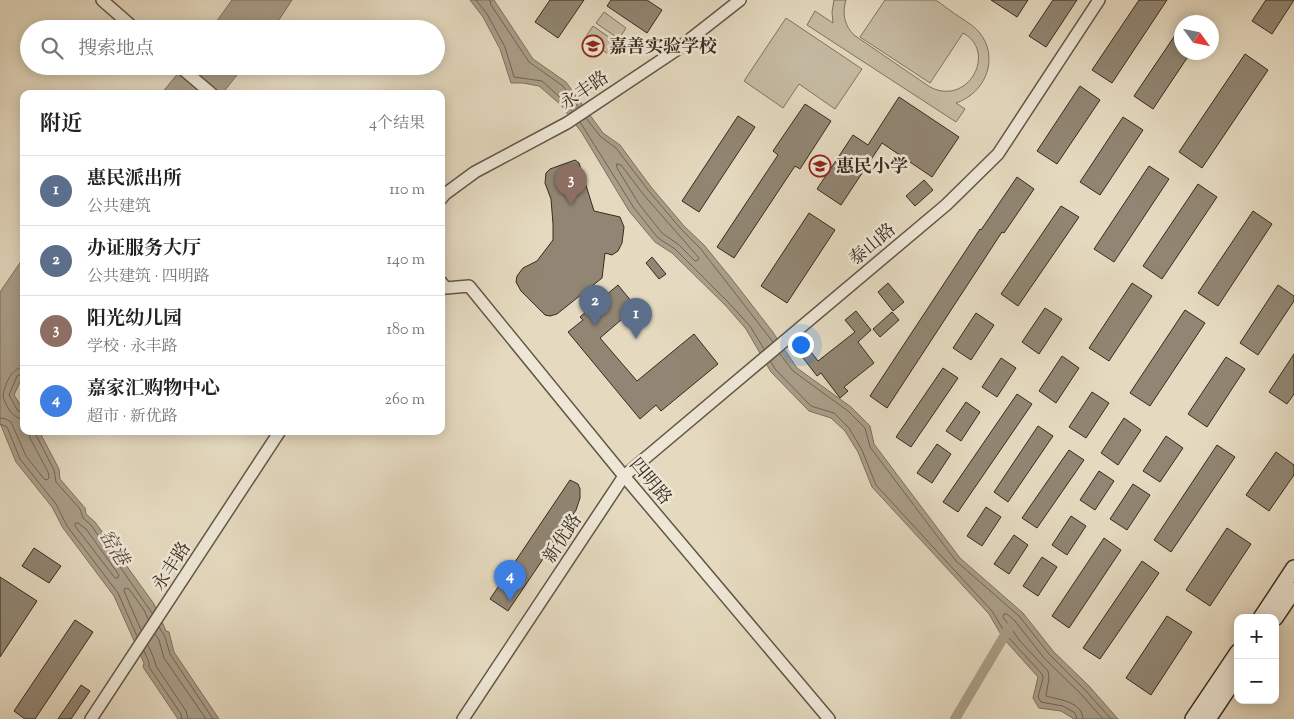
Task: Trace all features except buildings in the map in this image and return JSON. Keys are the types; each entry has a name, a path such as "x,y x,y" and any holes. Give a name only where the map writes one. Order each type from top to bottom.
{"main road":[{"path":"1264,614 1294,568"},
{"path":"1278,614 1294,590"},
{"path":"1193,719 1234,658"},
{"path":"1208,719 1234,680"}],"street":[{"path":"102,0 125,20"},
{"name":"永丰路","path":"445,194 475,172 567,123 675,50 740,0"},
{"name":"泰山路","path":"624,476 946,204 998,154 1100,0"},
{"path":"190,75 207,90"},
{"name":"四明路","path":"445,287 469,286 624,476 829,719"},
{"name":"永丰路","path":"91,719 277,435"},
{"name":"新优路","path":"463,719 624,476"}],"shaded area":[{"path":"834,0 846,0 845,19 854,35 930,87 944,91 956,90 966,84 974,75 978,64 978,52 973,42 963,33 930,83 860,37 885,0 935,0 979,32 988,52 989,63 987,73 975,91 956,103 965,109 956,122 807,25 815,11 833,23"},
{"path":"604,12 626,28 619,39 596,23"},
{"path":"786,18 862,69 835,109 799,84 783,108 744,81"},
{"path":"593,26 616,42 608,54 585,38"}],"water":[{"path":"232,0 292,0 279,20 218,20"},
{"path":"470,0 494,0 533,59 566,82 603,133 620,145 651,187 684,226 704,245 731,278 772,331 797,368 851,407 870,426 874,444 960,558 1023,613 1053,651 1089,686 1118,719 1074,719 1061,711 1039,708 1033,698 1038,677 1003,638 989,614 872,487 858,452 845,431 831,418 809,411 771,372 746,329 726,306 672,253 655,242 629,211 582,133 561,105 539,86 511,83 500,49 483,17"},
{"path":"177,75 237,75 225,90 164,90"},
{"path":"20,263 20,382 14,395 20,404 20,435 41,435 59,469 60,479 85,508 86,514 95,522 154,604 166,631 169,632 174,652 219,719 178,719 143,667 144,663 114,596 63,528 52,507 16,462 0,423 0,292"}],"waterway":[{"path":"955,719 1009,628"}],"place":[{"name":"嘉善实验学校","path":"593,46"},
{"name":"惠民小学","path":"820,166"},
{"name":"阳光幼儿园","path":"571,205"},
{"name":"办证服务大厅","path":"595,326"},
{"name":"惠民派出所","path":"636,339"},
{"name":"嘉家汇购物中心","path":"510,601"}],"water label":[{"name":"窑港","path":"115,547"}]}
